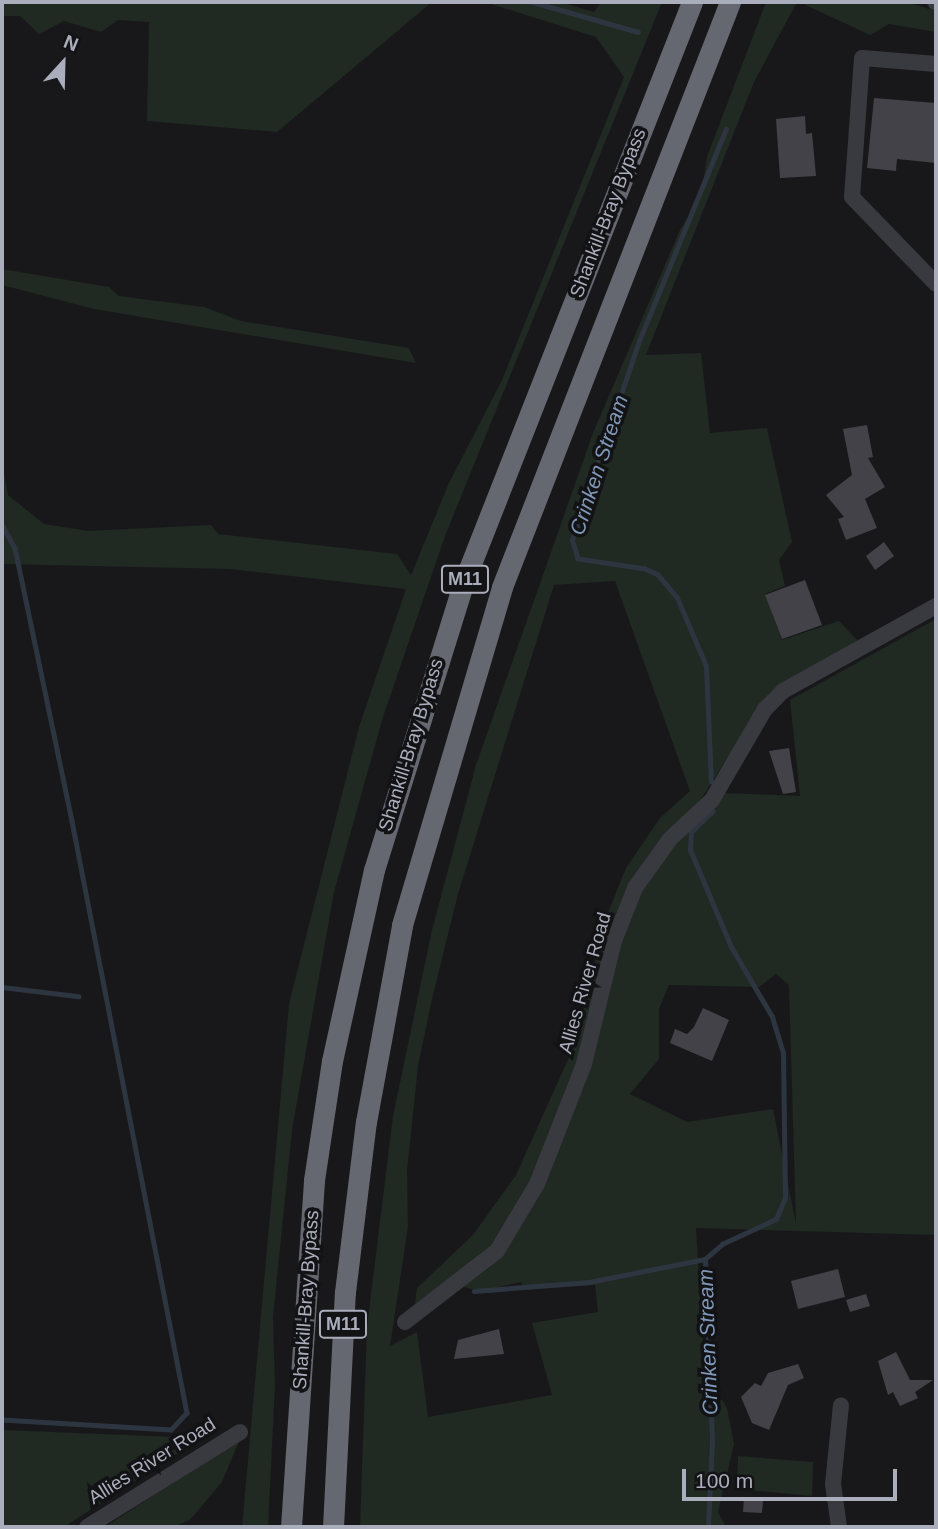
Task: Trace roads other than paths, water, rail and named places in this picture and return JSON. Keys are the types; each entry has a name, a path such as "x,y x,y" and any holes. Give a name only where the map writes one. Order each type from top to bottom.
{"highway":[{"name":"Shankill-Bray Bypass","path":"290,1527 314,1180 332,1061 395,790 463,584 692,2"},
{"name":"Shankill-Bray Bypass","path":"333,1527 345,1292 381,1030 409,899 502,587 730,2"}],"street":[{"path":"936,65 862,58 852,197 936,284"},
{"name":"Allies River Road","path":"405,1322 497,1251 537,1184 584,1064 614,941 635,888 670,839 712,800 765,709 783,691 936,606"},
{"path":"839,1527 833,1484 841,1405"},
{"name":"Allies River Road","path":"87,1527 240,1432"}],"waterway":[{"name":"Crinken Stream","path":"533,2 638,32"},
{"name":"Crinken Stream","path":"711,782 706,666 677,598 658,575 645,569 578,559 572,540 639,341 726,129"},
{"path":"2,524 15,548 72,821 187,1413 171,1430 2,1420"},
{"name":"Crinken Stream","path":"708,1527 712,1441 705,1259 722,1244 776,1219 785,1198 783,1053 772,1017 731,947 690,850 691,832 713,811"},
{"path":"2,987 78,996"},
{"path":"474,1291 589,1282 705,1259"}]}
